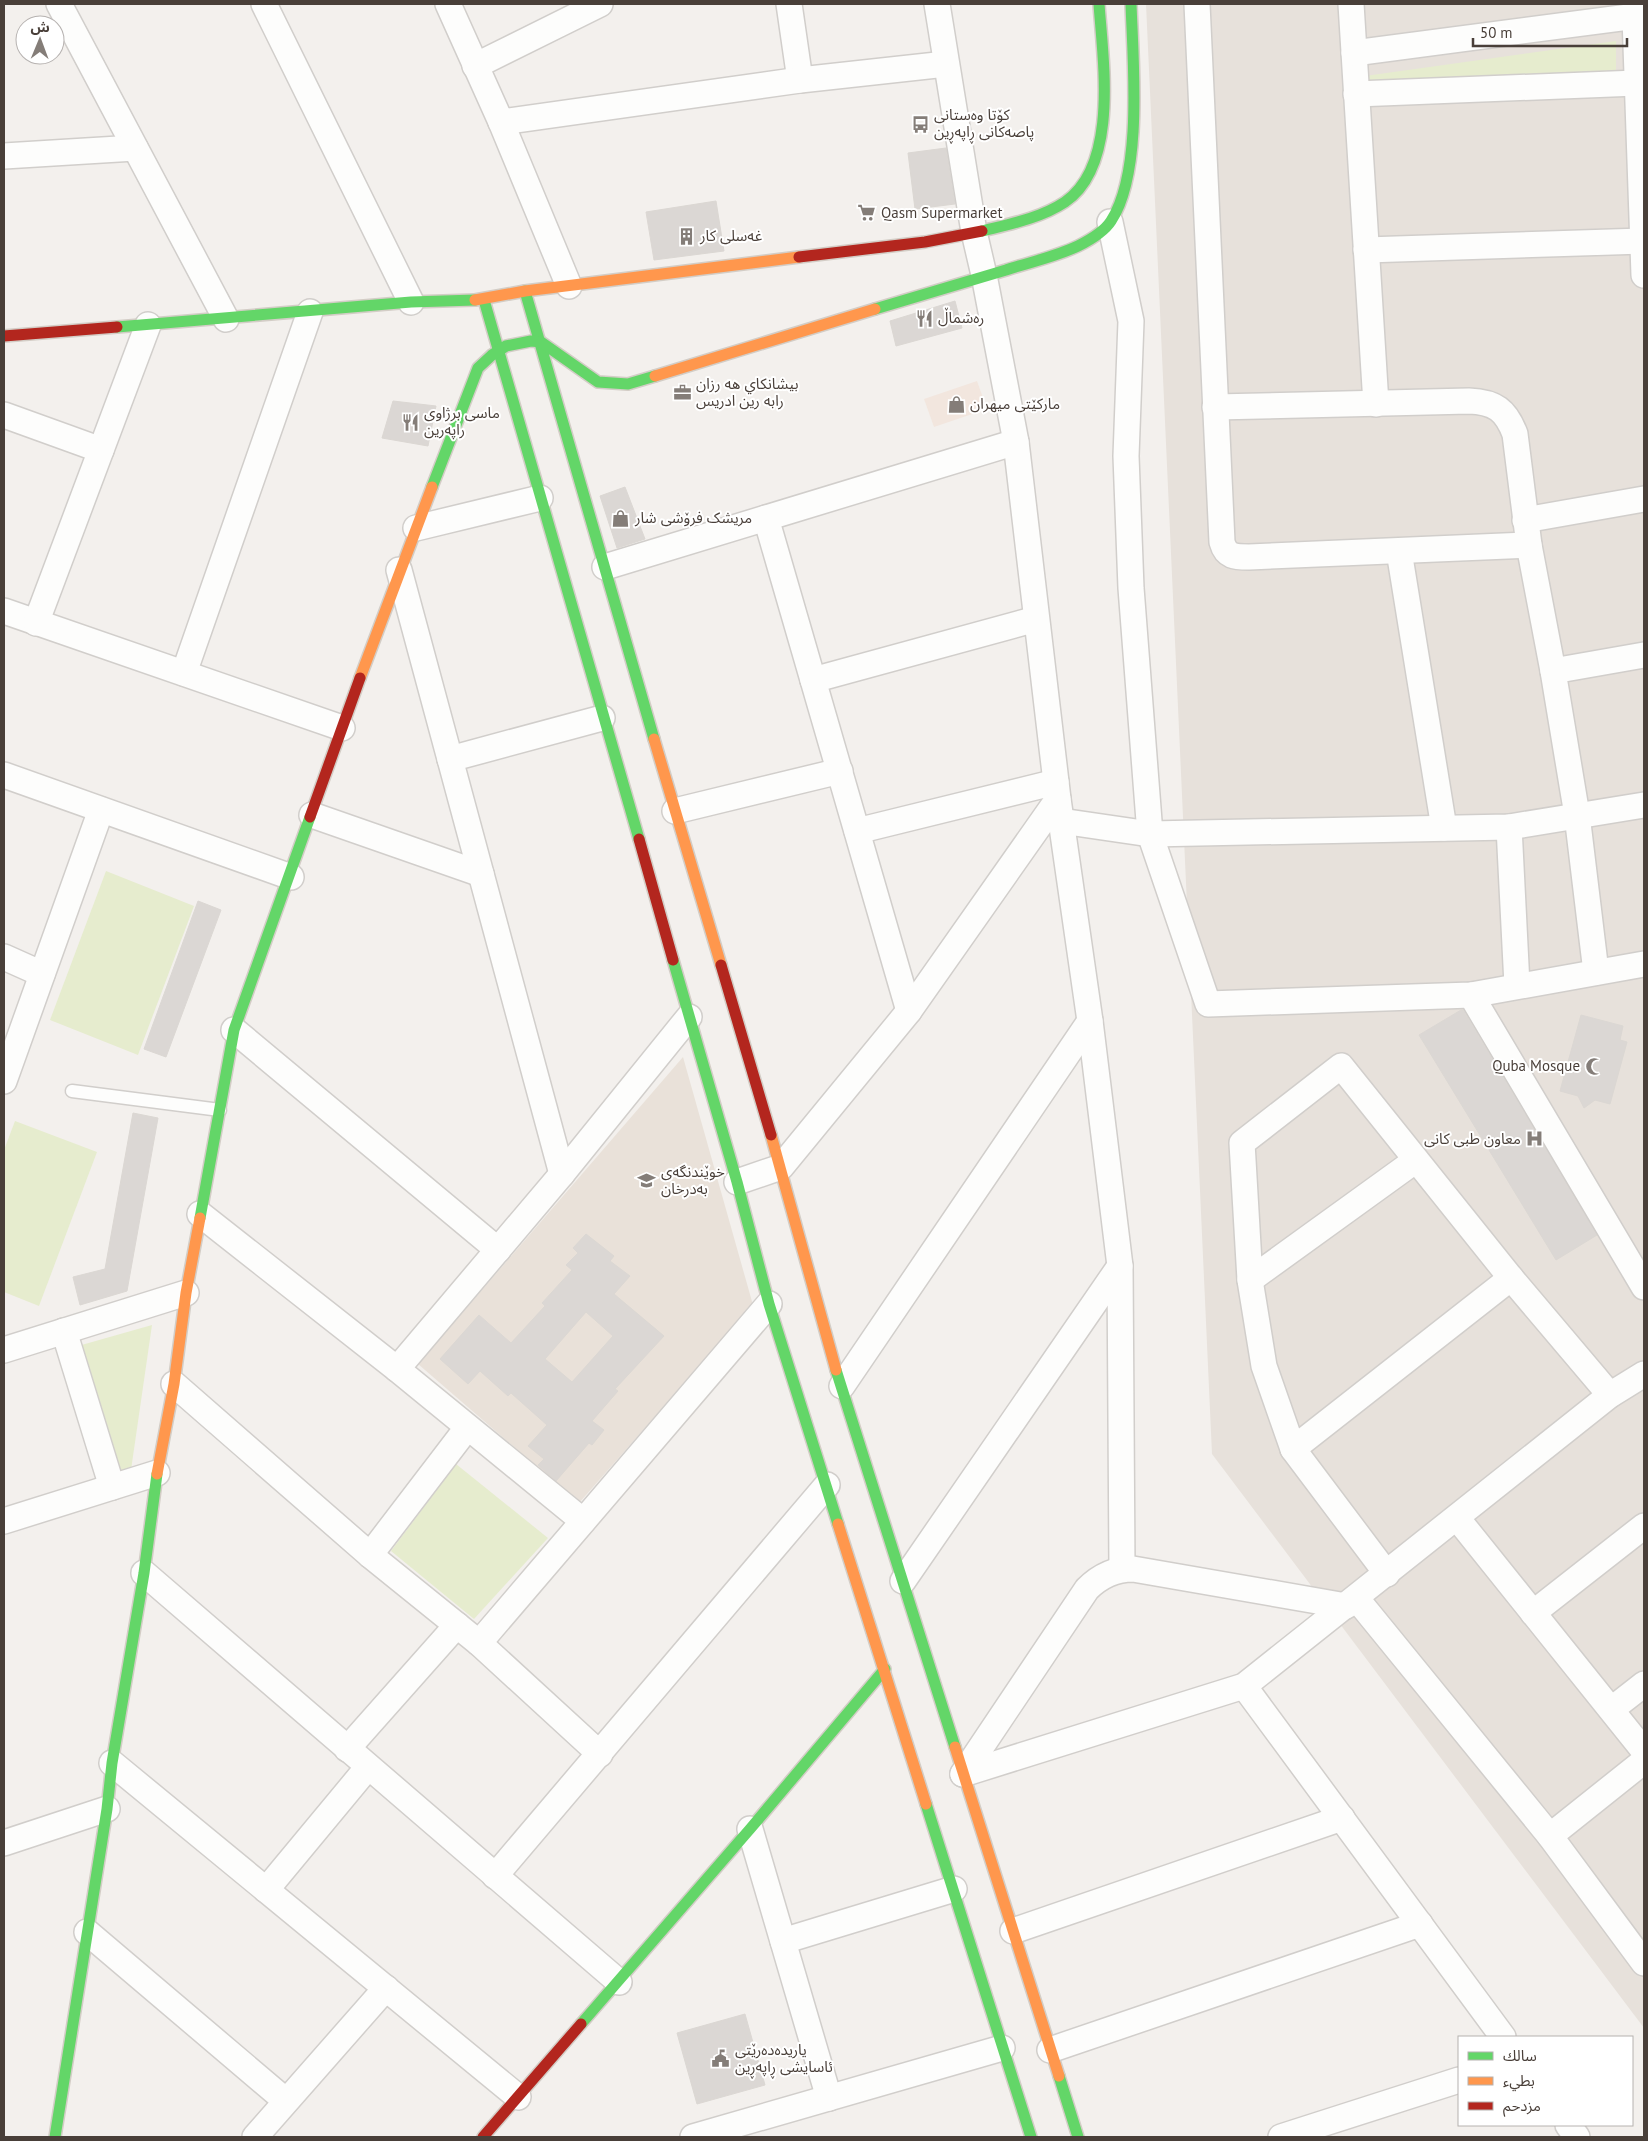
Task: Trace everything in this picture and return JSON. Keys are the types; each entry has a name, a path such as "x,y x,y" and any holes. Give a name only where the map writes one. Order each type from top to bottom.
{"street":[{"path":"59,4 226,318"},
{"path":"264,4 410,302"},
{"path":"448,4 501,122 569,286"},
{"path":"475,66 600,4"},
{"path":"789,4 800,80"},
{"path":"937,4 974,232 1016,442 1058,801 1090,1021 1120,1266 1122,1569"},
{"path":"4,336 310,312 410,302 484,300 526,291 918,243 1018,221 1059,206 1081,187 1096,164 1102,128 1102,54 1099,4"},
{"path":"55,2137 107,1809 112,1763 144,1573 157,1472 174,1384 186,1293 234,1030 291,877 399,570 478,368 497,349 517,342 541,342 598,382 628,384 1064,252 1087,243 1110,222 1125,190 1133,115 1134,64 1131,4"},
{"path":"1197,4 1222,542 1229,555 1249,557 1529,545"},
{"path":"1351,4 1376,404"},
{"path":"1354,53 1639,16 1637,83 1644,274"},
{"path":"501,122 800,80 946,64"},
{"path":"1356,94 1637,83"},
{"path":"4,156 135,148"},
{"path":"1110,222 1131,321 1126,456 1131,588 1150,834 1208,1004 1471,995 1644,964"},
{"path":"1366,250 1643,241"},
{"path":"526,291 675,811 781,1166 842,1386 1013,1931 1020,1969 1050,2050 1078,2137"},
{"path":"484,300 602,718 737,1182 769,1304 954,1890 987,1980 1002,2048 1031,2137"},
{"path":"184,673 310,312"},
{"path":"36,623 148,325"},
{"path":"1215,406 1469,401 1485,402 1499,408 1510,420 1515,434 1529,545 1554,671 1577,816 1596,972"},
{"path":"4,415 101,450"},
{"path":"605,567 1016,442"},
{"path":"416,528 540,498"},
{"path":"1525,520 1644,499"},
{"path":"766,518 909,1011"},
{"path":"1400,551 1444,828"},
{"path":"399,570 562,1174"},
{"path":"4,611 342,728"},
{"path":"813,680 1036,619"},
{"path":"1554,671 1644,655"},
{"path":"450,760 602,718"},
{"path":"675,811 840,771"},
{"path":"4,775 291,877"},
{"path":"737,1182 781,1166 909,1011 1058,801"},
{"path":"857,832 1058,801 1150,834 1509,827 1644,804"},
{"path":"4,1081 101,810"},
{"path":"312,815 481,874"},
{"path":"1509,827 1517,986"},
{"path":"4,957 42,974"},
{"path":"1471,995 1644,1287"},
{"path":"397,1369 562,1174 689,1017"},
{"path":"842,1386 1090,1021"},
{"path":"234,1030 498,1250"},
{"path":"1387,1574 1293,1448 1264,1366 1250,1280 1242,1143 1341,1066 1511,1278 1610,1395"},
{"path":"1250,1280 1416,1160"},
{"path":"200,1214 397,1369 583,1522"},
{"path":"903,1581 1120,1266"},
{"path":"1293,1448 1511,1278"},
{"path":"4,1350 186,1293"},
{"path":"479,1643 769,1304"},
{"path":"64,1331 112,1487"},
{"path":"963,1774 1244,1686 1610,1395 1644,1374"},
{"path":"174,1384 370,1554 479,1643 600,1754"},
{"path":"370,1554 467,1428"},
{"path":"4,1521 157,1472"},
{"path":"495,1876 827,1485"},
{"path":"1457,1518 1644,1751"},
{"path":"1533,1613 1644,1526"},
{"path":"963,1774 1087,1589 1096,1580 1109,1573 1122,1569 1133,1569 1351,1602 1550,1836 1644,1963"},
{"path":"144,1573 619,1982"},
{"path":"347,1749 457,1625"},
{"path":"483,2137 750,1830 885,1669"},
{"path":"1612,1709 1644,1684"},
{"path":"1244,1686 1502,2036"},
{"path":"1550,1836 1644,1761"},
{"path":"112,1763 518,2098"},
{"path":"266,1890 368,1767"},
{"path":"4,1843 107,1809"},
{"path":"1013,1931 1342,1818"},
{"path":"750,1830 829,2098"},
{"path":"783,1940 954,1890"},
{"path":"1050,2050 1420,1924"},
{"path":"87,1932 286,2100"},
{"path":"255,2137 386,1988"},
{"path":"693,2137 1002,2048"},
{"path":"1281,2137 1458,2080"},
{"path":"1569,2126 1578,2137"}],"lane":[{"path":"72,1090 220,1110"}],"shaded area":[{"path":"1146,4 1644,4 1644,2028 1212,1454"},
{"name":"مارکێتی میهران","path":"977,381 987,409 934,427 924,399"},
{"name":"خوێندنگەی بەدرخان","path":"683,1057 753,1305 579,1503 418,1364"}],"green space":[{"path":"1616,41 1616,79 1366,89 1365,76"},
{"path":"106,871 194,906 138,1055 50,1020"},
{"path":"15,1121 97,1152 39,1306 4,1292 4,1150"},
{"path":"152,1325 131,1470 117,1474 78,1346"},
{"path":"456,1464 548,1538 474,1619 391,1551"}],"building":[{"path":"946,148 955,204 915,209 908,153"},
{"name":"غەسلی کار","path":"716,201 724,251 654,260 646,212"},
{"name":"رەشماڵ","path":"955,301 962,328 896,346 890,321"},
{"name":"ماسی برژاوی راپەرین","path":"393,401 436,406 428,446 382,438"},
{"name":"مریشک فرۆشی شار","path":"625,487 645,539 617,548 600,496"},
{"path":"198,901 221,910 166,1057 144,1049"},
{"path":"1463,1010 1597,1235 1556,1260 1419,1035"},
{"name":"Quba Mosque","path":"1581,1015 1623,1026 1620,1040 1627,1042 1610,1104 1595,1100 1584,1108 1578,1096 1560,1091"},
{"path":"133,1113 158,1118 127,1291 80,1305 73,1277 105,1269"},
{"path":"586,1234 614,1256 610,1261 630,1276 614,1294 664,1336 615,1389 618,1391 592,1421 604,1430 592,1445 589,1443 556,1481 538,1465 544,1459 528,1446 547,1425 511,1393 508,1396 480,1371 468,1384 440,1359 479,1315 511,1343 545,1306 542,1303 572,1270 566,1265 578,1253 573,1248","holes":["586,1312 613,1336 572,1382 545,1359"]},
{"name":"یاریدەدەرێتی ئاسایشی ڕاپەڕین","path":"745,2014 765,2085 697,2104 677,2033"}],"traffic: fast":[{"path":"982,231 1014,223 1056,208 1082,185 1094,163 1101,138 1104,110 1103,54 1099,4"},
{"path":"875,309 1060,253 1087,241 1108,225 1121,200 1128,175 1132,146 1134,85 1131,4"},
{"path":"525,291 654,739"},
{"path":"117,327 411,302 475,300"},
{"path":"484,300 639,839"},
{"path":"432,487 478,368 492,355 506,346 531,341 541,342 598,382 628,384 655,376"},
{"path":"200,1218 234,1030 310,817"},
{"path":"673,960 737,1182 769,1304 838,1524"},
{"path":"836,1370 955,1747"},
{"path":"55,2137 107,1809 112,1763 144,1573 157,1474"},
{"path":"581,2024 750,1829 885,1669"},
{"path":"926,1804 1031,2137"},
{"path":"1059,2076 1078,2137"}],"traffic: slow":[{"path":"475,300 525,291 799,257"},
{"path":"655,376 875,309"},
{"path":"360,678 432,487"},
{"path":"654,739 721,965"},
{"path":"771,1135 836,1370"},
{"path":"157,1474 174,1384 186,1293 200,1218"},
{"path":"838,1524 926,1804"},
{"path":"955,1747 1059,2076"}],"traffic: jam":[{"path":"799,257 925,242 982,231"},
{"path":"4,336 117,327"},
{"path":"310,817 360,678"},
{"path":"639,839 673,960"},
{"path":"721,965 771,1135"},
{"path":"483,2137 581,2024"}],"place":[{"name":"كۆتا وەستانی پاصەکانی ڕاپەڕین","path":"920,124"},
{"name":"Qasm Supermarket","path":"867,213"},
{"name":"غەسلی کار","path":"686,236"},
{"name":"رەشماڵ","path":"924,318"},
{"name":"بيشانكاي هه رزان رابه رين ادريس","path":"682,393"},
{"name":"مارکێتی میهران","path":"956,404"},
{"name":"ماسی برژاوی راپەرین","path":"410,422"},
{"name":"مریشک فرۆشی شار","path":"621,518"},
{"name":"Quba Mosque","path":"1594,1066"},
{"name":"معاون طبی کانی","path":"1535,1139"},
{"name":"خوێندنگەی بەدرخان","path":"647,1181"},
{"name":"یاریدەدەرێتی ئاسایشی ڕاپەڕین","path":"721,2059"}]}
